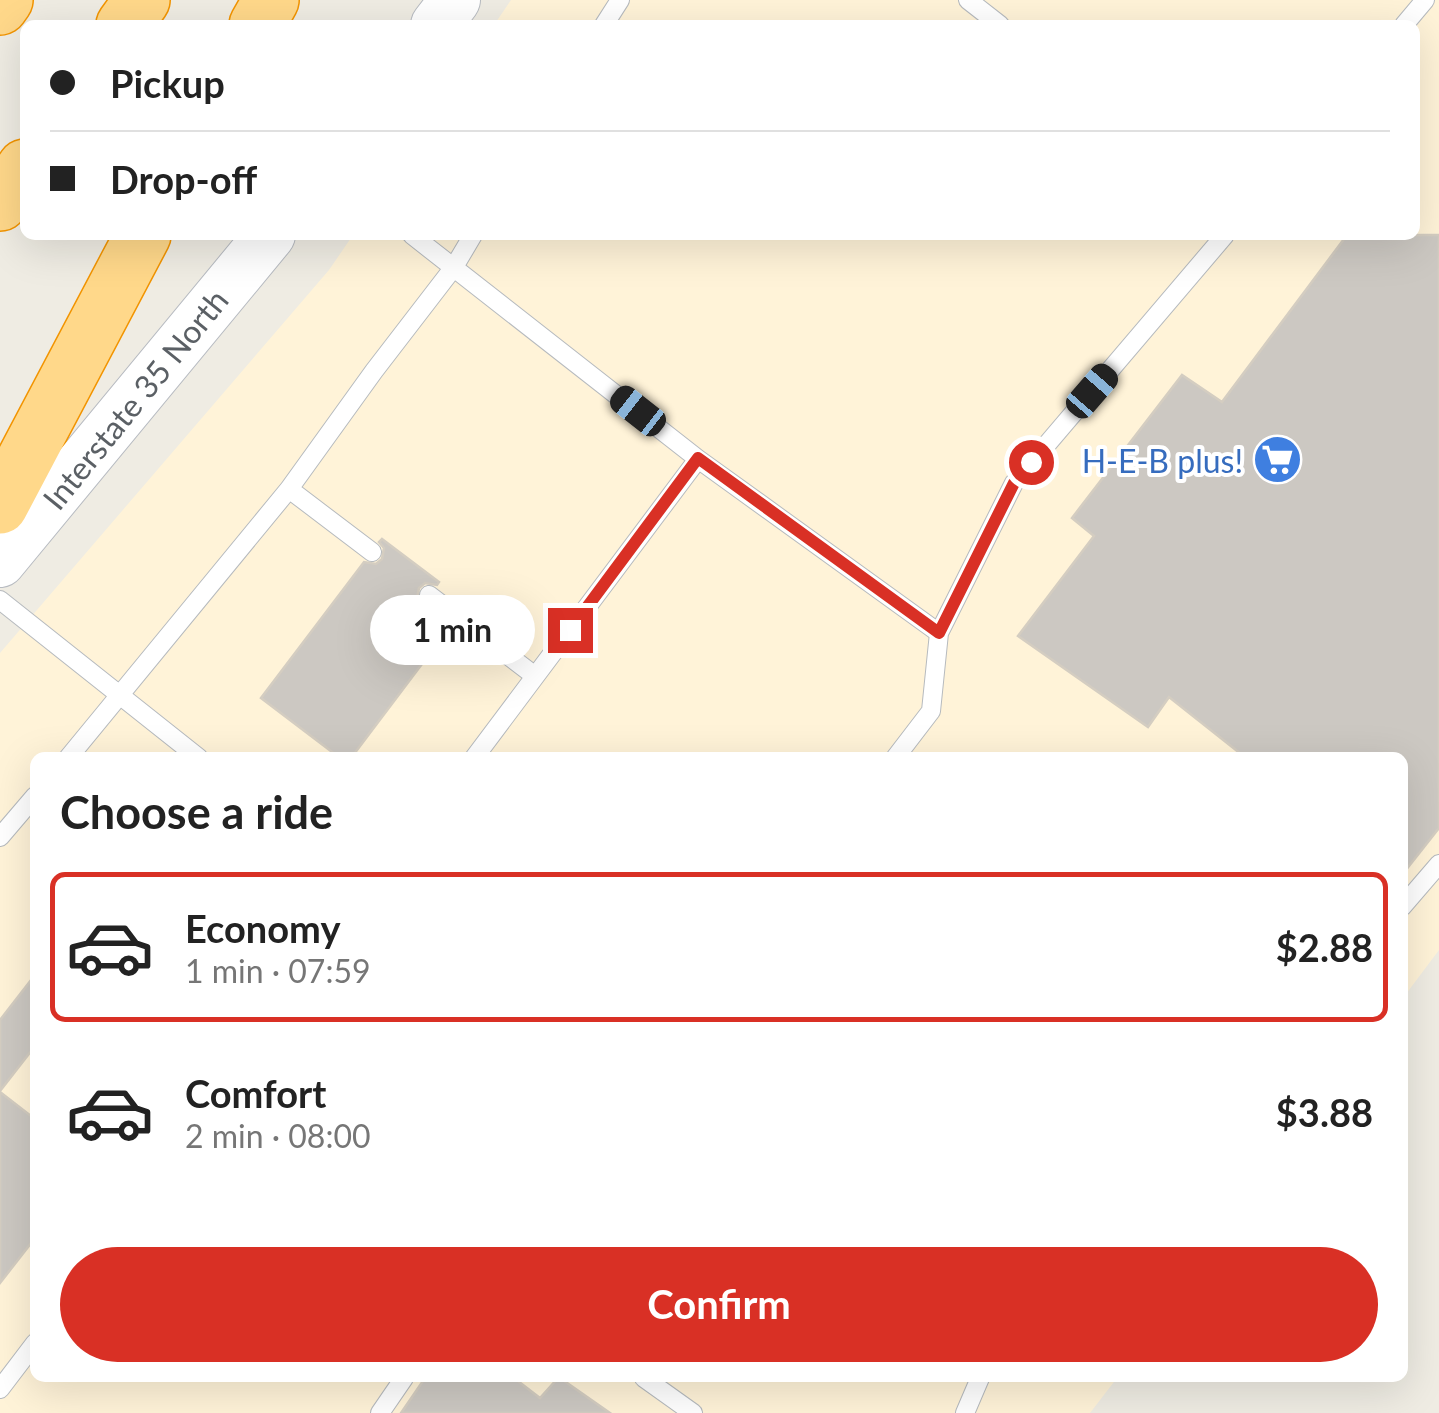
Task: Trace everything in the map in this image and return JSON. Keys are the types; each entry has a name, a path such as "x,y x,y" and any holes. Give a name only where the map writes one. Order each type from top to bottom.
{"highway":[{"path":"0,7 5,0"},
{"path":"0,202 20,174"},
{"path":"0,506 140,240"}],"main road":[{"path":"440,20 455,0"},
{"name":"Interstate 35 North","path":"0,562 266,240"}],"lane":[{"path":"968,0 994,20"},
{"path":"1408,20 1425,0"},
{"path":"418,240 698,458 939,633"},
{"path":"73,752 289,489 374,370 454,268 470,240"},
{"path":"900,752 931,710 939,633 1014,483 1221,240"},
{"path":"478,752 698,458"},
{"path":"289,489 372,552"},
{"path":"429,596 535,676"},
{"path":"0,600 191,752"},
{"path":"0,837 30,802"},
{"path":"1408,900 1439,864"},
{"path":"0,1390 6,1366 30,1347"},
{"path":"380,1413 401,1382"},
{"path":"650,1382 693,1413"},
{"path":"965,1413 978,1382"}],"shaded area":[{"path":"511,0 1439,0 1439,950 1408,991 1408,752 30,752 30,1382 1114,1382 1090,1413 0,1413 0,653 329,270 350,240 1420,240 1420,20 497,20"}],"building":[{"name":"H-E-B plus!","path":"1420,235 1439,235 1439,828 1408,867 1408,752 1238,752 1169,697 1148,727 1018,636 1094,536 1072,518 1182,375 1222,402 1343,240 1420,240"},
{"path":"382,539 439,582 425,583 419,588 417,599 422,605 399,634 428,656 356,752 332,752 261,698 364,562 376,564 382,559 384,548 379,542"},
{"path":"30,981 30,1052 0,1091 0,1020"},
{"path":"0,1092 30,1115 30,1244 0,1283"},
{"path":"422,1382 519,1382 540,1398 554,1382 566,1382 610,1413 401,1413"}],"place":[{"name":"H-E-B plus!","path":"1278,460"}],"route":[{"path":"570,630 698,458 939,633 1014,483 1031,462"}]}
